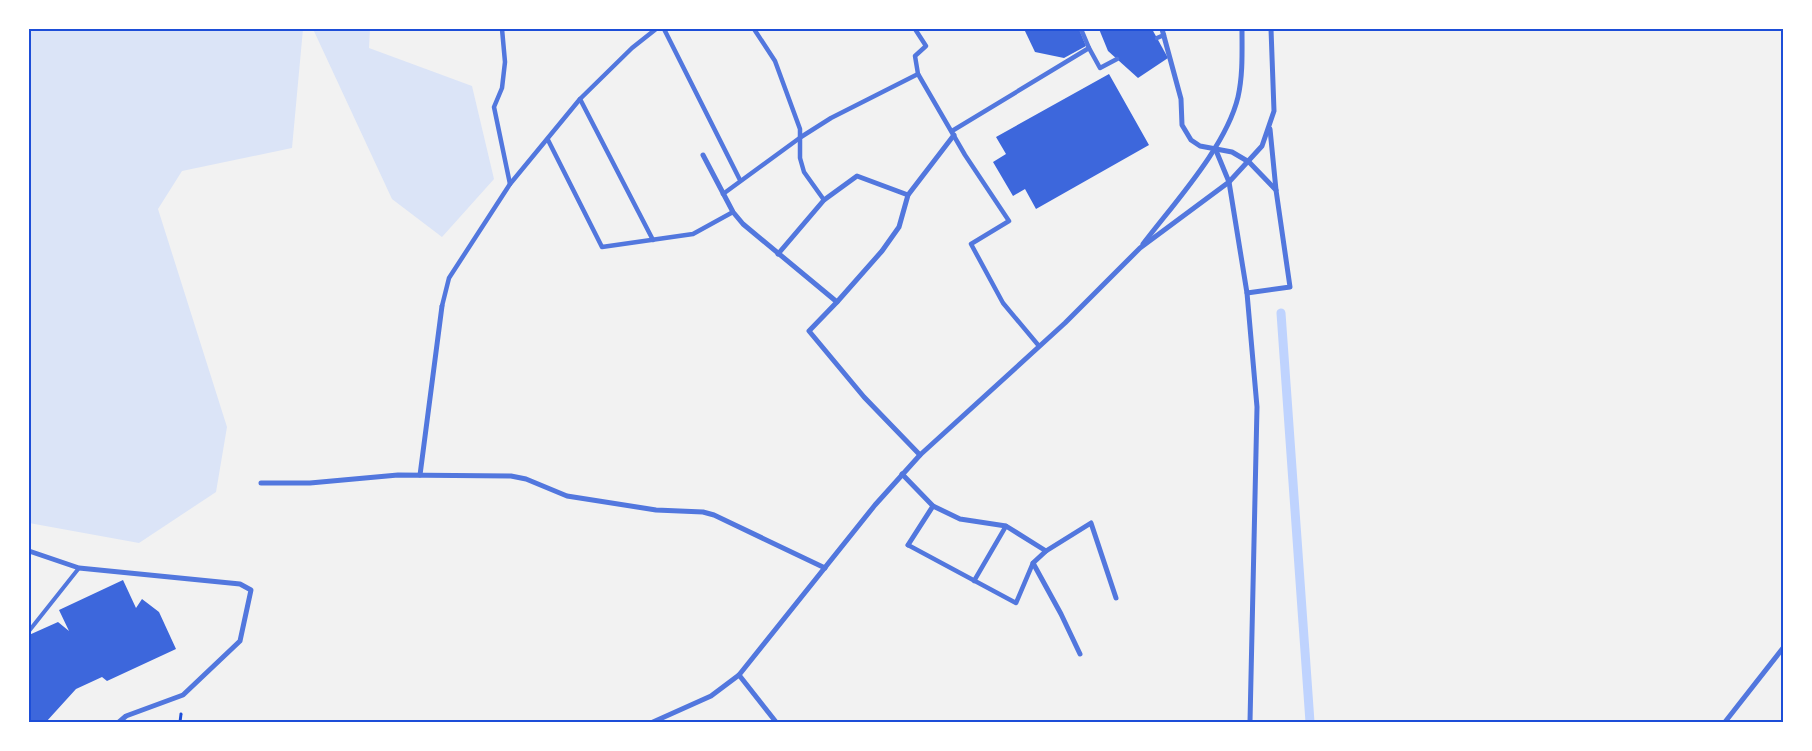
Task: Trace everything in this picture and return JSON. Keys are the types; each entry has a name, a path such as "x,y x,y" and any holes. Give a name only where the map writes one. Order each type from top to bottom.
{"street":[{"path":"502,29 505,62 502,88 494,108 510,184"},
{"path":"420,475 442,306 449,278 510,184 580,99 632,48 656,29"},
{"path":"664,29 740,180"},
{"path":"754,29 775,61 801,137 800,158 804,172 824,200"},
{"path":"915,29 926,46 915,56 918,74 965,155 1009,221 970,244 1002,303 1039,346"},
{"path":"1081,29 1100,68 1117,59"},
{"path":"1162,29 1181,99 1182,126 1191,140 1200,146 1232,152 1249,162 1276,190"},
{"path":"1140,248 1215,148 1232,116 1238,98 1243,62 1242,29"},
{"path":"1247,294 1290,287 1276,190 1270,128 1275,93 1271,29"},
{"path":"1157,38 1164,35"},
{"path":"920,455 864,397 809,331 882,251 899,226 908,195 953,133 1089,48"},
{"path":"723,194 801,137 831,118 918,74"},
{"path":"580,99 653,240"},
{"path":"653,722 711,696 740,675 825,568 902,474 920,455 1039,346 1140,248 1229,182 1262,146 1270,128"},
{"path":"548,140 602,247 693,234 733,212"},
{"path":"1215,148 1229,182 1247,294 1257,407 1250,722"},
{"path":"703,155 733,212 742,224 837,302"},
{"path":"778,254 824,200 857,176 908,195"},
{"path":"902,474 933,506 960,519 1006,526 1046,550"},
{"path":"262,483 420,475 511,476 526,479 567,496 656,510 703,512 723,519 825,568"},
{"path":"933,506 908,545 1016,603 1033,563 1046,550 1091,522 1116,598"},
{"path":"974,581 1006,526"},
{"path":"29,551 79,568 240,584 251,590 240,641 183,696 126,716 119,722"},
{"path":"1033,563 1080,654"},
{"path":"1725,722 1783,648"},
{"path":"740,675 776,722"}],"lane":[{"path":"29,631 79,568"}],"shaded area":[{"path":"29,29 303,29 292,148 182,171 158,209 227,427 216,492 139,543 29,523"},
{"path":"313,29 370,29 369,48 472,86 494,179 442,237 392,199"}],"building":[{"path":"1024,29 1079,29 1086,46 1064,58 1035,52"},
{"path":"1099,29 1152,29 1168,58 1138,78 1108,51"},
{"path":"1109,74 1149,145 1036,209 1025,189 1013,196 993,162 1006,154 996,137"},
{"path":"123,580 136,608 142,599 159,612 176,649 107,681 102,677 76,689 46,722 29,722 29,635 58,622 69,631 59,610"}],"waterway":[{"path":"1281,313 1310,722"}]}
